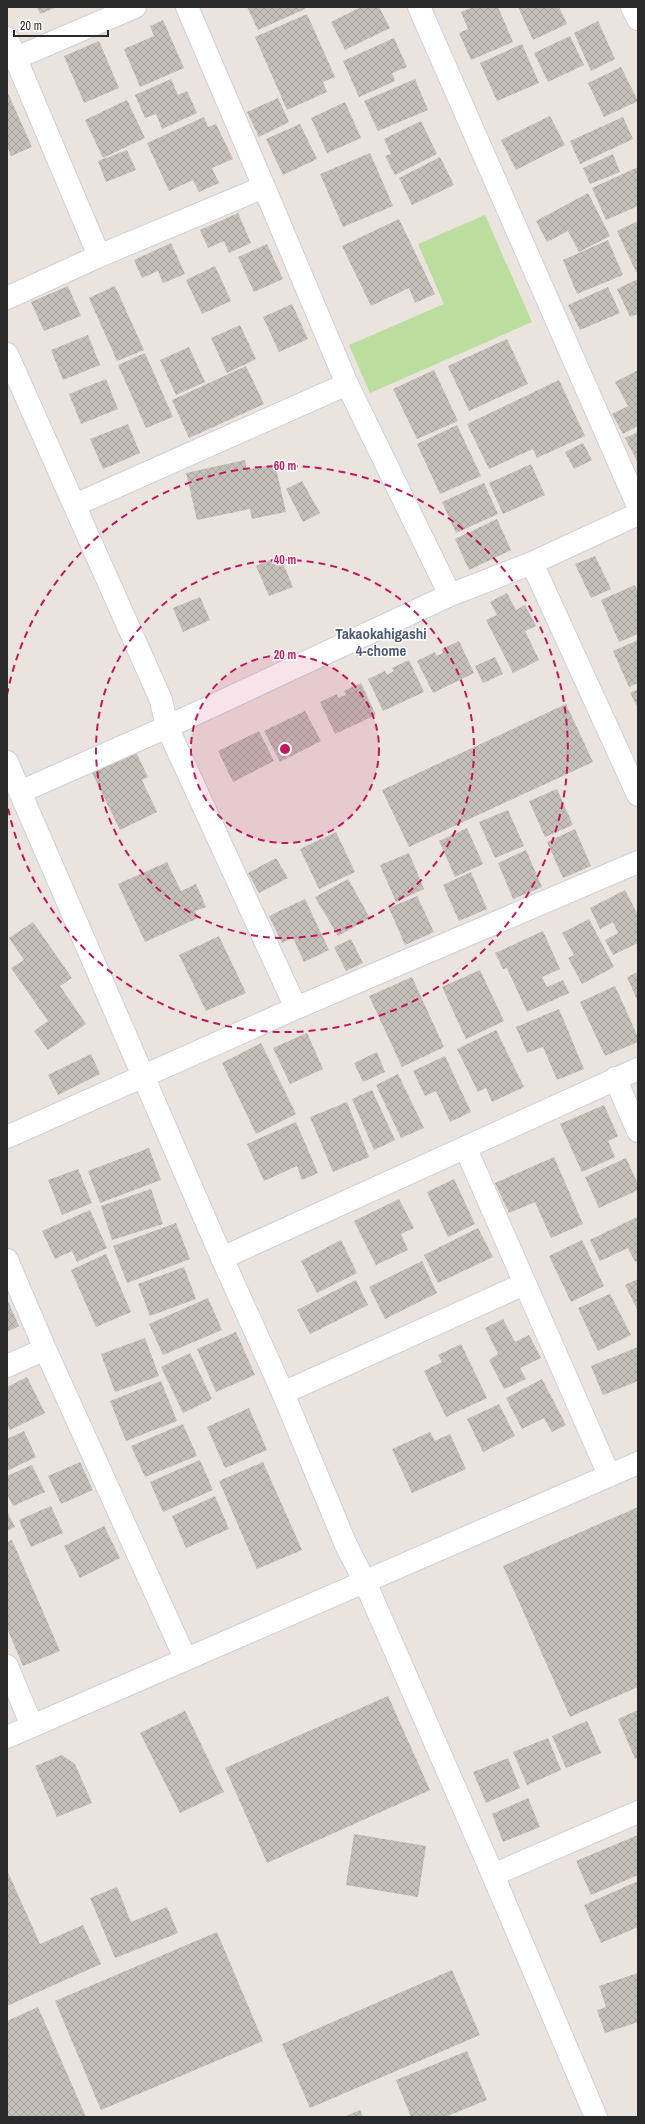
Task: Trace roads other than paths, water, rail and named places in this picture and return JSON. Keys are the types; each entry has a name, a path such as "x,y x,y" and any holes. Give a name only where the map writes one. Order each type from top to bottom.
{"street":[{"path":"16,58 134,7"},
{"path":"187,7 348,384 450,595"},
{"path":"419,7 638,506"},
{"path":"632,7 638,20"},
{"path":"7,38 99,256"},
{"path":"7,298 99,256 264,187"},
{"path":"7,354 161,700 167,727 296,1008"},
{"path":"75,505 348,384"},
{"path":"20,792 167,727 450,595 532,563 638,514"},
{"path":"532,563 638,794"},
{"path":"7,763 222,1258 283,1393 346,1545 365,1582 493,1875 596,2117"},
{"path":"7,1137 296,1008 638,862"},
{"path":"222,1258 466,1148 615,1078 638,1069"},
{"path":"615,1078 638,1131"},
{"path":"466,1148 524,1284 609,1475"},
{"path":"7,1260 44,1349 185,1658"},
{"path":"283,1393 524,1284"},
{"path":"7,1366 44,1349"},
{"path":"7,1737 185,1658 365,1582 609,1475 638,1464"},
{"path":"7,1666 32,1726"},
{"path":"493,1875 638,1812"}],"district":[{"name":"Takaokahigashi 4-chome","path":"381,642"}]}
